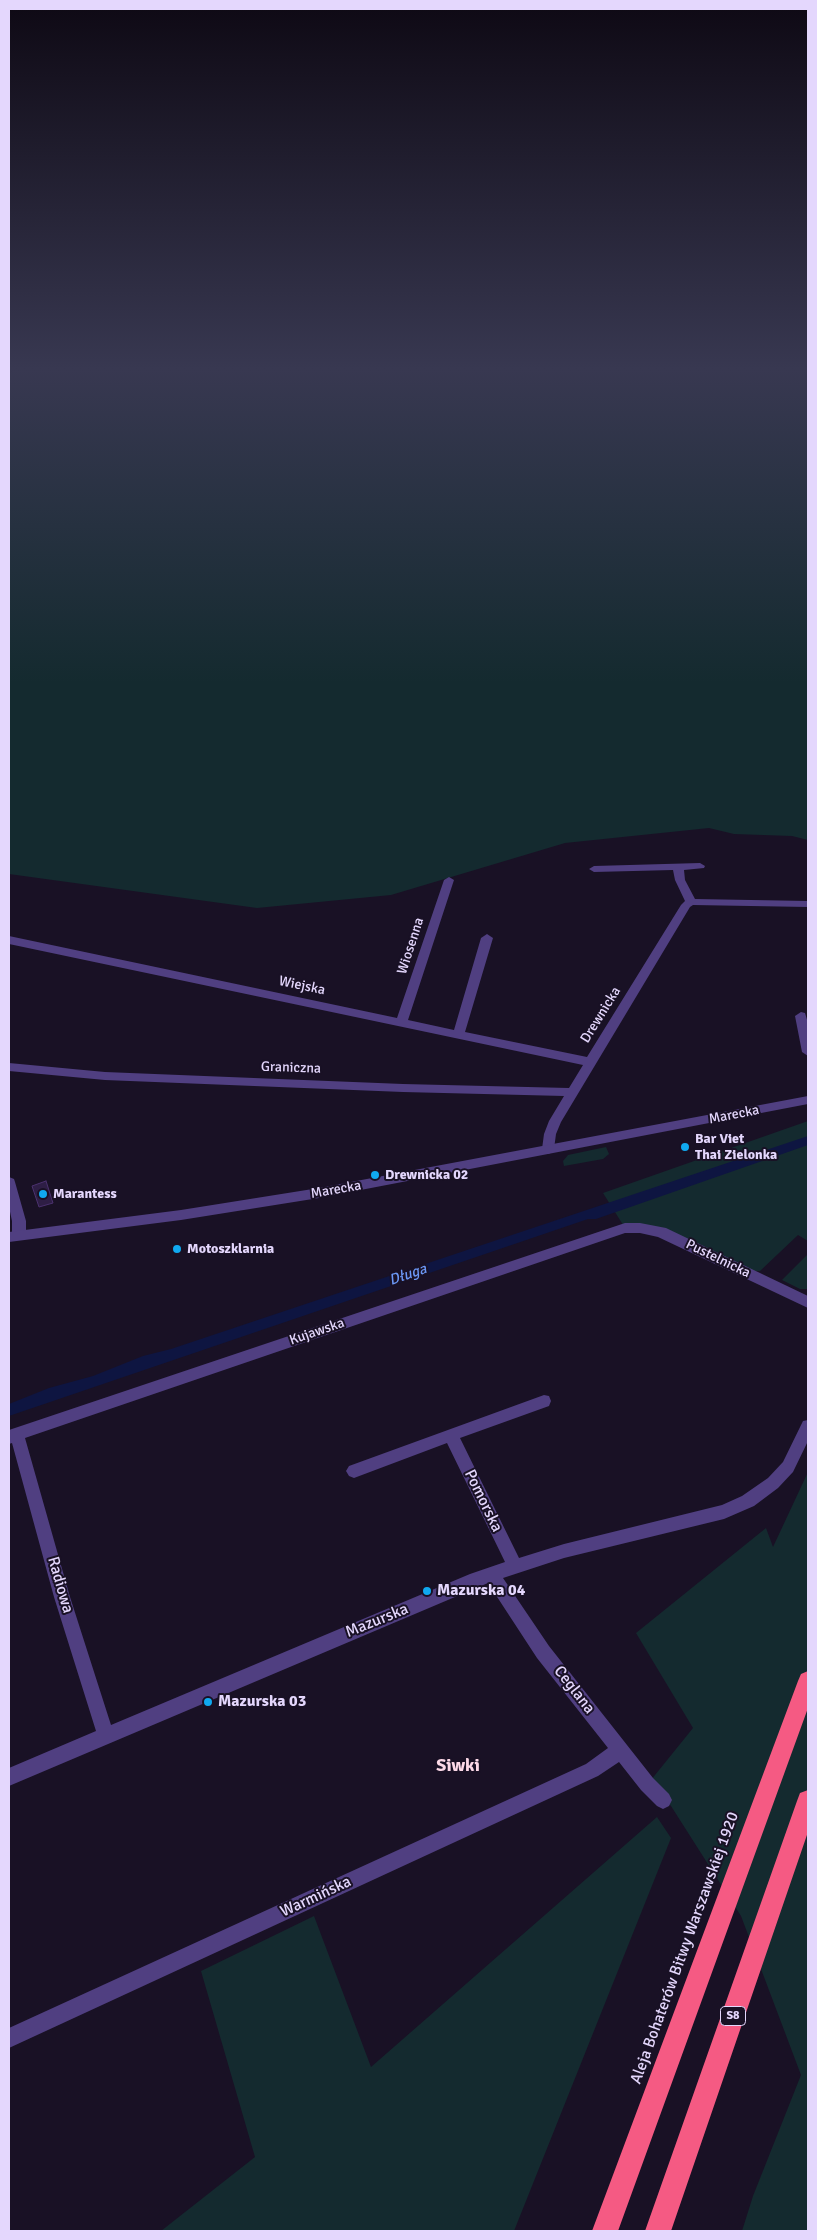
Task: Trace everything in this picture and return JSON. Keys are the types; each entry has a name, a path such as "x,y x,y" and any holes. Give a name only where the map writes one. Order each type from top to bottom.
{"highway":[{"name":"Aleja Bohaterów Bitwy Warszawskiej 1920","path":"605,2231 808,1681"},
{"name":"S8","path":"658,2231 808,1801"}],"street":[{"path":"678,866 680,880 690,902 808,904"},
{"path":"594,869 700,866"},
{"name":"Wiosenna","path":"402,1022 449,880"},
{"name":"Drewnicka","path":"548,1149 552,1128 572,1092 683,910 690,902"},
{"path":"459,1034 487,938"},
{"name":"Wiejska","path":"9,940 590,1062"},
{"path":"801,1016 808,1052"},
{"name":"Graniczna","path":"9,1067 105,1076 404,1088 572,1092"},
{"name":"Marecka","path":"14,1236 181,1215 319,1193 808,1100"},
{"path":"9,1182 19,1221 14,1236"},
{"name":"Pustelnicka","path":"626,1228 640,1228 661,1232 808,1302"},
{"name":"Kujawska","path":"13,1436 626,1228"},
{"path":"354,1471 544,1401"},
{"name":"Mazurska","path":"9,1777 302,1652 492,1574 564,1551 724,1512 748,1501 773,1483 788,1467 808,1426"},
{"name":"Pomorska","path":"451,1435 515,1566"},
{"name":"Radiowa","path":"13,1436 106,1735"},
{"name":"Ceglana","path":"492,1574 507,1600 543,1652 647,1784 664,1800"},
{"name":"Warmińska","path":"9,2038 592,1770 621,1750"}],"green space":[{"path":"9,475 808,475 808,840 792,836 734,834 709,828 565,843 391,895 257,908 9,874"},
{"path":"808,1121 808,1241 798,1235 760,1271 747,1271 661,1232 625,1228 603,1193"},
{"path":"606,1147 609,1154 603,1159 564,1166 563,1161 568,1155"},
{"path":"808,1254 808,1289 800,1289 782,1280"},
{"path":"808,1472 808,2231 742,2231 753,2196 801,2075 741,1916 671,1806 651,1780 693,1728 636,1633 766,1528 773,1547"},
{"path":"657,1817 671,1838 514,2231 161,2231 255,2157 201,1971 314,1916 371,2067"}],"water":[{"name":"Długa","path":"808,1136 808,1145 596,1219 588,1219 9,1416 9,1404 49,1388 93,1376 143,1356 171,1349"}],"building":[{"name":"Marantess","path":"46,1181 53,1203 39,1207 32,1186"}],"place":[{"name":"Bar Viet Thai Zielonka","path":"685,1147"},
{"name":"Drewnicka 02","path":"375,1175"},
{"name":"Marantess","path":"43,1194"},
{"name":"Motoszklarnia","path":"177,1249"},
{"name":"Mazurska 04","path":"427,1591"},
{"name":"Mazurska 03","path":"208,1702"}],"district":[{"name":"Siwki","path":"458,1766"}]}
